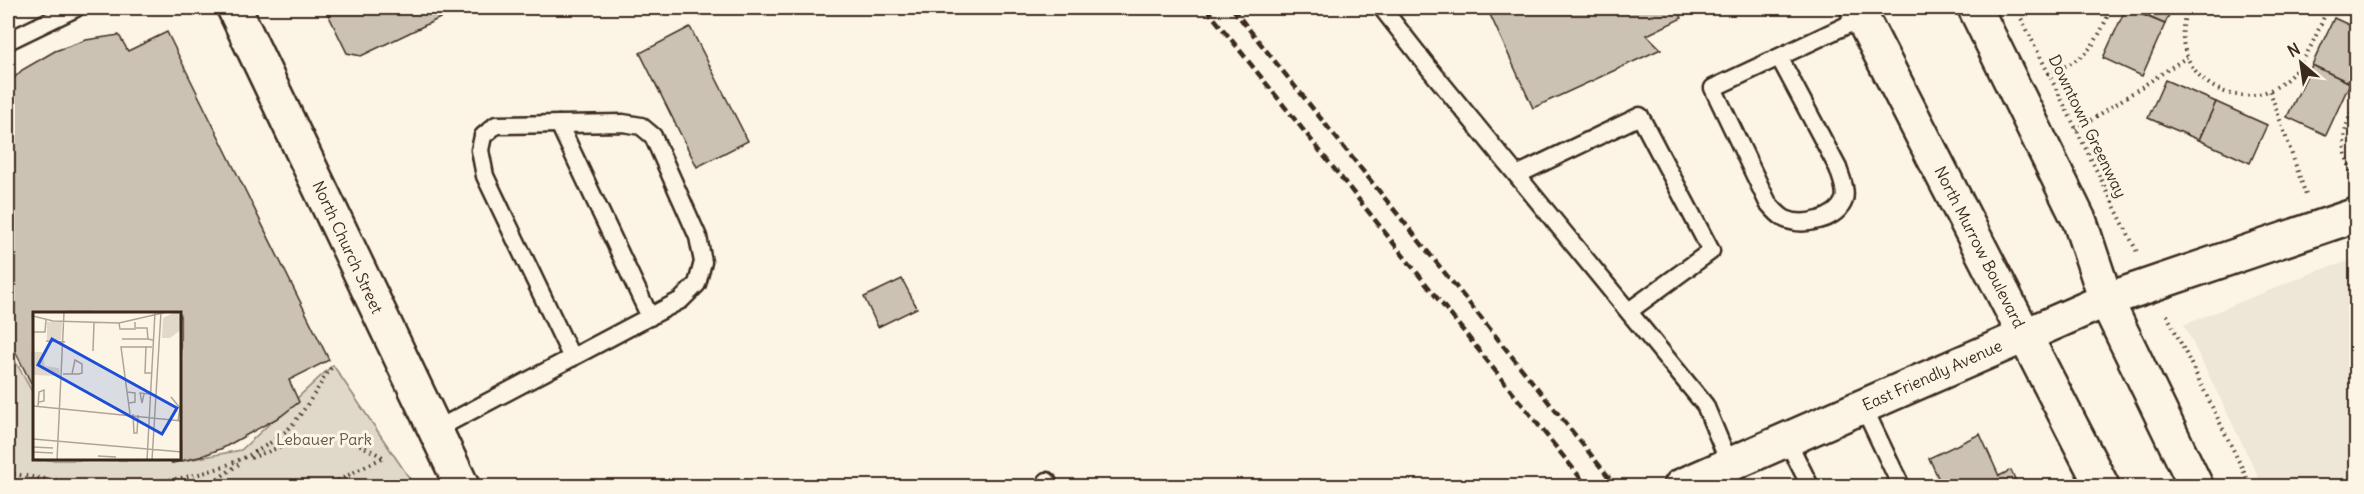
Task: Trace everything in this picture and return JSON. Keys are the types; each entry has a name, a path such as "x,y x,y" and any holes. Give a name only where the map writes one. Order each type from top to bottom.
{"main road":[{"name":"North Church Street","path":"234,8 462,486"},
{"path":"1975,8 2080,222 2106,300 2196,486"},
{"name":"North Murrow Boulevard","path":"1859,13 2102,486"},
{"name":"East Friendly Avenue","path":"1681,486 2106,300 2356,214"}],"lane":[{"path":"8,42 76,8"},
{"path":"1382,8 1705,405 1730,465"},
{"path":"1779,57 1838,168 1844,186 1844,200 1835,213 1820,220 1787,219 1776,213 1768,203 1713,88 1779,57 1859,13"},
{"path":"1517,175 1640,116 1711,250 1629,311"},
{"path":"435,429 572,358 681,300 697,284 703,262 698,237 654,136 641,126 623,123 496,125 483,136 480,150 485,176 572,358"},
{"path":"559,124 650,316"},
{"path":"1863,406 1901,486"},
{"path":"1787,440 1810,486"}],"path":[{"name":"Downtown Greenway","path":"2016,8 2138,254"},
{"path":"2049,74 2068,65 2092,48 2111,8"},
{"path":"2188,8 2184,17 2182,35 2190,65 2199,77 2213,88 2227,94 2243,95 2270,91 2287,79 2298,66 2316,36 2328,8"},
{"path":"2340,8 2356,16"},
{"path":"2076,130 2187,57"},
{"path":"2270,91 2318,227"},
{"path":"2356,101 2343,135 2345,156 2356,186"},
{"path":"2162,304 2251,486"},
{"path":"208,486 287,431 333,365"},
{"path":"8,473 65,482 145,484 211,472 293,442 345,436 382,457 327,486"}],"shaded area":[{"path":"2356,259 2356,486 2263,486 2184,325 2314,272"}],"green space":[{"name":"Lebauer Park","path":"8,348 33,393 33,461 170,461 172,463 241,450 333,365 410,479 395,486 8,486"}],"building":[{"path":"325,8 461,8 361,56 347,53"},
{"path":"1487,8 1677,8 1682,18 1647,35 1661,49 1533,108"},
{"path":"2126,8 2165,24 2142,76 2103,58"},
{"path":"2128,8 2172,8 2165,24"},
{"path":"2334,18 2356,28 2356,69 2350,83 2312,65"},
{"path":"690,27 748,141 697,167 640,53"},
{"path":"167,32 329,360 289,380 299,402 281,416 223,448 182,461 182,312 33,312 33,387 8,337 8,84 22,70 55,51 86,40 119,35 128,51"},
{"path":"2312,65 2350,83 2326,135 2287,117"},
{"path":"2165,80 2216,102 2199,140 2148,118"},
{"path":"2216,102 2267,125 2250,163 2199,140"},
{"path":"902,279 917,308 878,327 864,297"},
{"path":"1980,434 1999,476 2011,470 2018,486 1942,486 1929,458"}],"railway":[{"path":"1206,8 1587,486"},
{"path":"1232,8 1616,486"}]}
